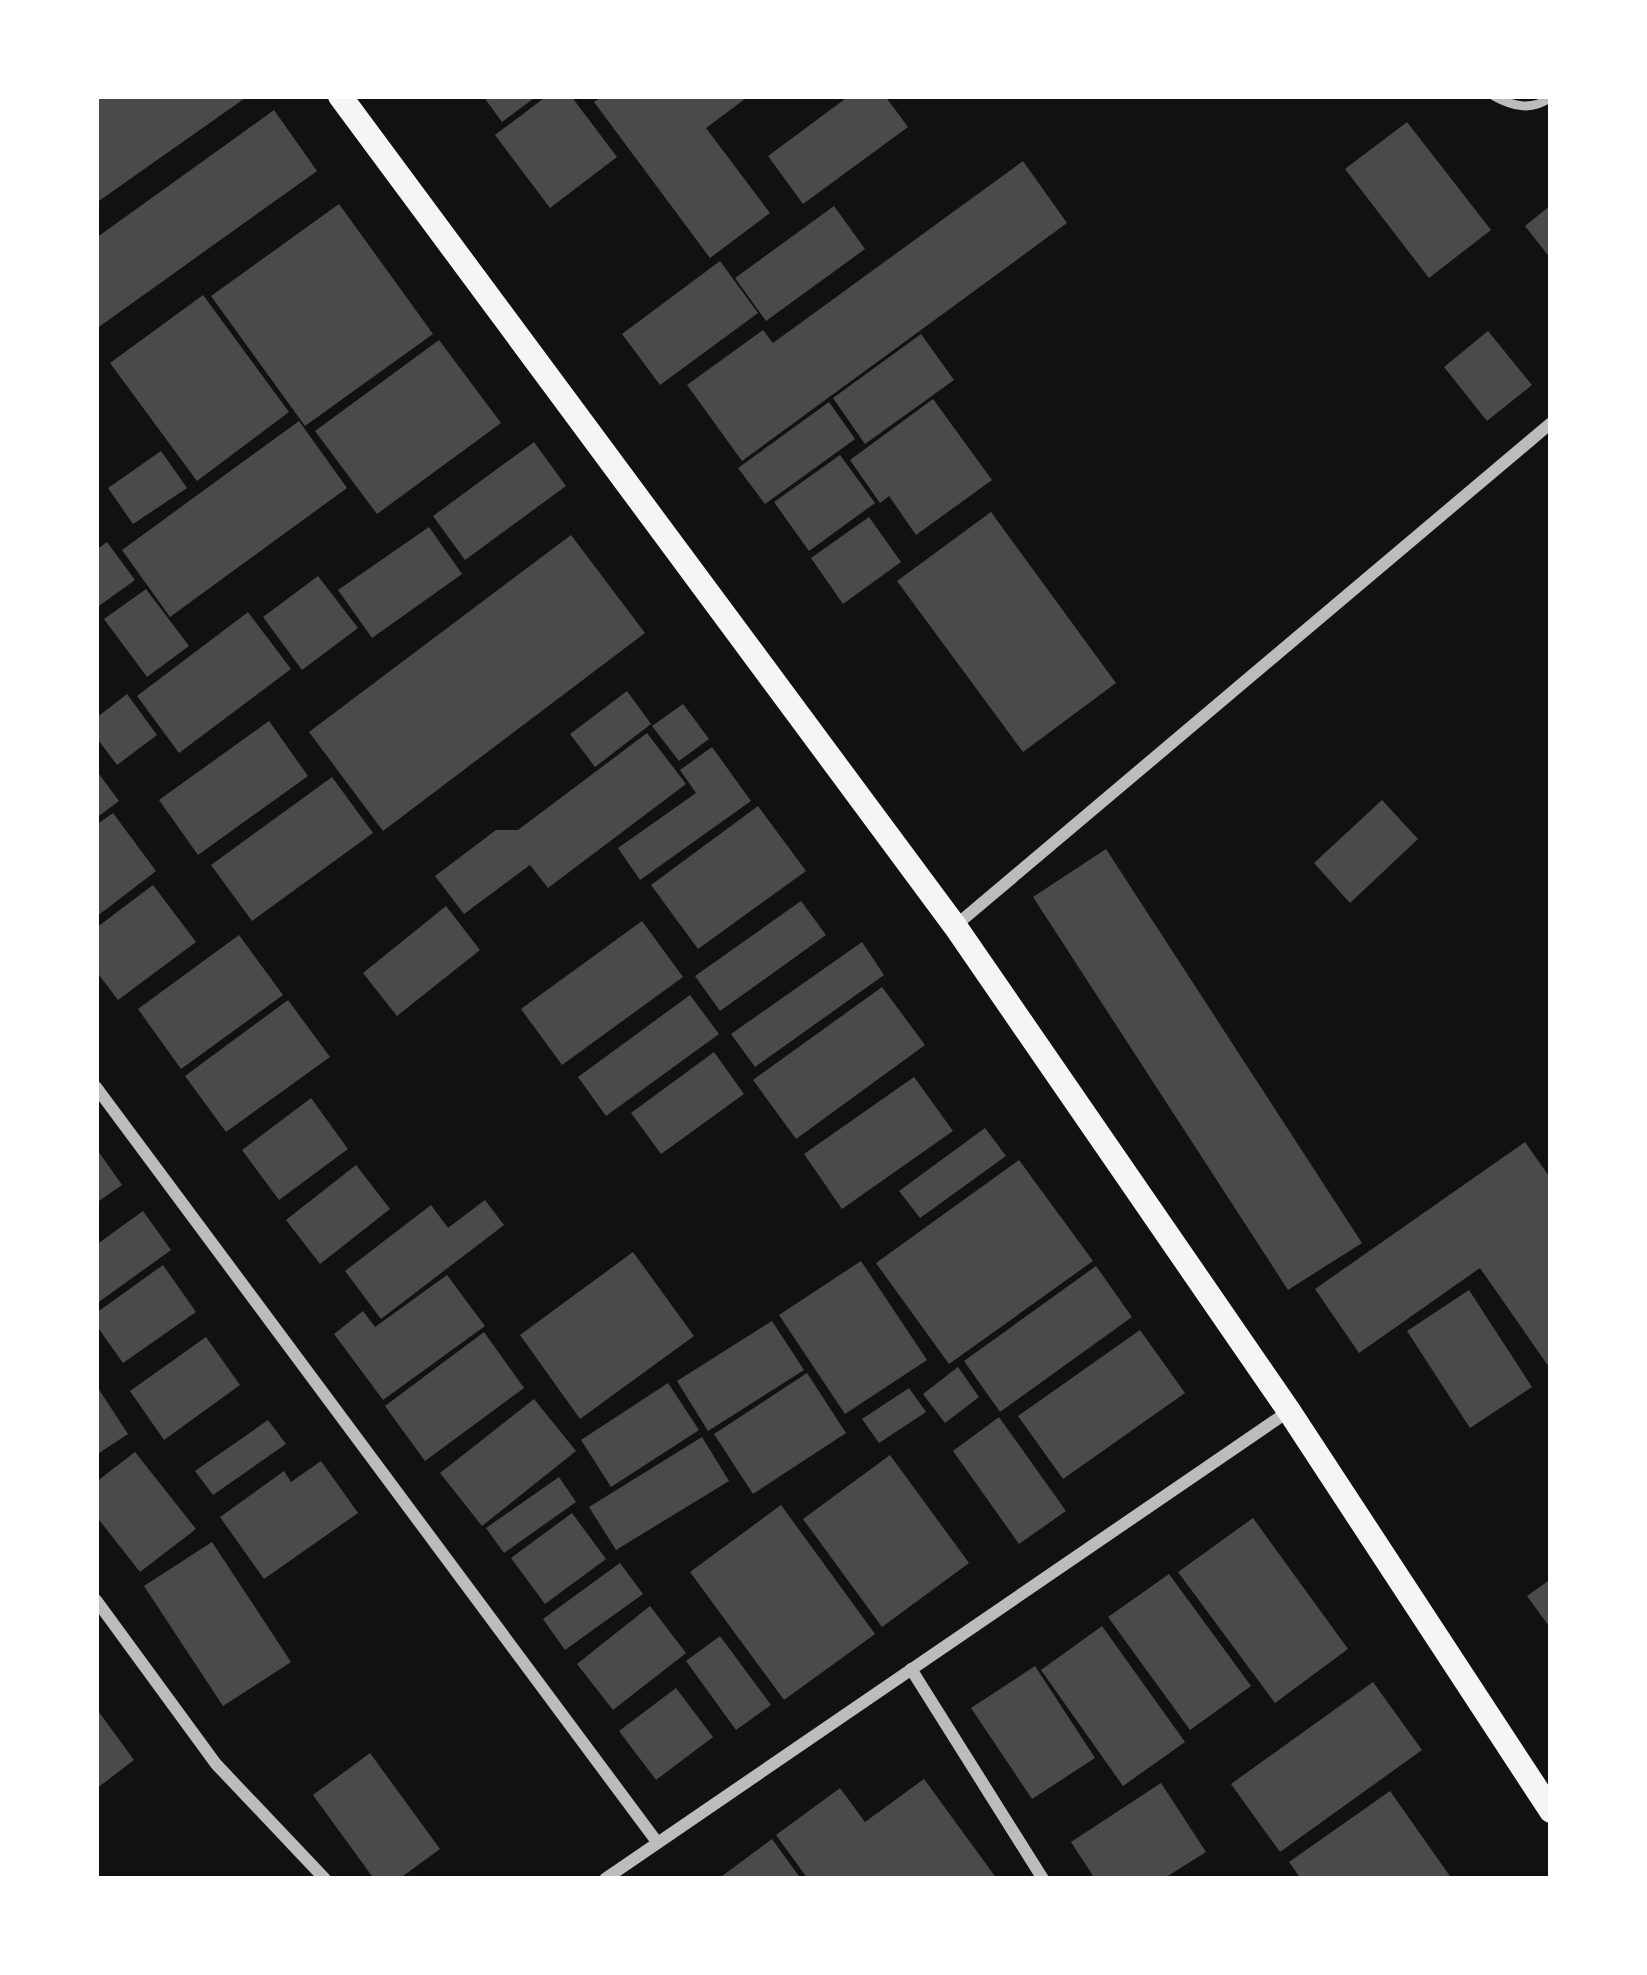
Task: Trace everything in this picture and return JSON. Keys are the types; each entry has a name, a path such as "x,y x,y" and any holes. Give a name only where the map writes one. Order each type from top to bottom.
{"main road":[{"path":"340,96 956,926 1289,1411 1551,1811"}],"street":[{"path":"956,926 1551,422"},
{"path":"96,1087 657,1842"},
{"path":"604,1879 1289,1411"},
{"path":"96,1600 216,1764 325,1879"},
{"path":"911,1669 1043,1879"}],"lane":[{"path":"1494,96 1513,107 1540,105 1551,97"}],"building":[{"path":"103,96 248,96 96,203 96,101"},
{"path":"483,96 537,96 502,122"},
{"path":"547,96 571,96 617,157 550,208 495,135"},
{"path":"603,96 749,96 706,128 770,213 710,258 594,102"},
{"path":"849,96 885,96 908,127 803,204 768,156"},
{"path":"274,110 317,171 96,329 96,238"},
{"path":"1407,122 1491,230 1429,278 1345,169"},
{"path":"1023,161 1067,223 742,461 687,385 763,330 773,343"},
{"path":"339,204 433,334 305,426 211,296"},
{"path":"1551,205 1551,259 1525,226"},
{"path":"834,206 865,249 766,321 735,278"},
{"path":"720,261 758,313 660,385 622,334"},
{"path":"203,295 289,412 197,481 110,363"},
{"path":"1488,331 1532,385 1487,421 1444,367"},
{"path":"921,334 954,380 865,444 833,398"},
{"path":"439,340 501,423 377,514 315,431"},
{"path":"933,399 992,480 916,535 889,496 880,503 850,460"},
{"path":"829,402 855,439 765,504 738,468"},
{"path":"299,421 347,488 170,617 122,550"},
{"path":"534,442 566,486 465,560 433,516"},
{"path":"161,451 187,488 133,524 108,488"},
{"path":"840,455 875,503 809,551 774,502"},
{"path":"991,512 1116,683 1023,752 897,581"},
{"path":"869,517 901,562 843,604 811,558"},
{"path":"429,527 462,574 372,638 338,590"},
{"path":"571,535 645,633 383,831 309,732"},
{"path":"107,542 135,580 96,608 96,550"},
{"path":"318,576 358,628 302,670 263,617"},
{"path":"146,589 189,646 147,677 104,619"},
{"path":"248,612 291,669 179,753 137,696"},
{"path":"627,691 651,724 595,767 570,734"},
{"path":"127,694 157,735 117,765 96,737 96,718"},
{"path":"683,704 709,739 679,761 652,726"},
{"path":"269,721 308,776 198,855 159,800"},
{"path":"647,733 686,784 548,888 530,865 464,914 435,876 496,830 518,830"},
{"path":"712,747 751,801 640,880 618,848 696,793 680,770"},
{"path":"96,770 119,801 96,818"},
{"path":"332,777 373,833 252,921 211,865"},
{"path":"1382,800 1418,839 1350,903 1314,863"},
{"path":"758,806 806,871 698,949 651,885"},
{"path":"113,813 156,871 96,917 96,825"},
{"path":"1106,849 1362,1243 1288,1290 1033,897"},
{"path":"153,885 196,942 118,1000 96,971 96,928"},
{"path":"801,901 826,935 720,1011 695,976"},
{"path":"446,906 480,950 397,1016 363,973"},
{"path":"642,921 683,977 562,1065 521,1009"},
{"path":"239,935 283,995 181,1069 138,1009"},
{"path":"862,942 884,975 755,1067 731,1034"},
{"path":"882,987 925,1045 796,1139 753,1080"},
{"path":"690,995 719,1034 606,1116 578,1077"},
{"path":"288,1000 330,1057 226,1132 185,1076"},
{"path":"714,1052 744,1094 661,1154 631,1113"},
{"path":"914,1077 953,1131 842,1209 804,1154"},
{"path":"311,1098 348,1149 279,1200 242,1150"},
{"path":"985,1128 1006,1156 920,1218 899,1191"},
{"path":"1525,1142 1551,1179 1551,1370 1480,1268 1359,1353 1315,1289"},
{"path":"96,1148 122,1185 96,1203"},
{"path":"1019,1160 1093,1261 949,1364 876,1263"},
{"path":"356,1165 390,1209 320,1264 286,1220"},
{"path":"485,1200 504,1225 381,1319 345,1271 431,1205 448,1228"},
{"path":"143,1211 171,1250 96,1304 96,1245"},
{"path":"633,1252 694,1336 580,1419 520,1335"},
{"path":"861,1261 927,1360 845,1414 779,1315"},
{"path":"163,1265 196,1312 123,1363 96,1325 96,1313"},
{"path":"1096,1266 1132,1317 1000,1412 964,1361"},
{"path":"447,1275 485,1326 383,1400 334,1334 363,1311 375,1327"},
{"path":"1469,1290 1532,1387 1470,1428 1407,1331"},
{"path":"772,1321 804,1370 708,1431 677,1381"},
{"path":"1140,1330 1185,1393 1063,1479 1018,1416"},
{"path":"484,1332 524,1388 425,1461 385,1406"},
{"path":"206,1337 240,1385 164,1440 130,1391"},
{"path":"958,1367 979,1397 945,1423 923,1394"},
{"path":"807,1373 846,1433 753,1494 714,1434"},
{"path":"668,1383 699,1430 611,1487 581,1440"},
{"path":"96,1385 128,1434 96,1455"},
{"path":"909,1388 926,1412 879,1443 862,1419"},
{"path":"534,1399 576,1451 482,1526 440,1473"},
{"path":"999,1417 1066,1511 1019,1544 953,1451"},
{"path":"268,1420 286,1444 213,1495 195,1471"},
{"path":"702,1437 729,1481 616,1550 589,1507"},
{"path":"135,1452 196,1529 140,1572 96,1516 96,1482"},
{"path":"890,1455 969,1563 882,1627 803,1519"},
{"path":"321,1461 358,1513 264,1579 220,1517 284,1471 291,1482"},
{"path":"559,1477 576,1502 504,1553 486,1528"},
{"path":"781,1505 875,1634 784,1700 690,1572"},
{"path":"572,1513 606,1559 545,1604 511,1558"},
{"path":"1253,1518 1348,1649 1275,1703 1178,1572"},
{"path":"212,1542 291,1662 223,1706 144,1586"},
{"path":"620,1563 643,1594 565,1650 543,1619"},
{"path":"1169,1574 1251,1686 1190,1730 1108,1617"},
{"path":"1551,1579 1551,1629 1527,1596"},
{"path":"650,1606 686,1653 613,1710 577,1664"},
{"path":"1102,1626 1185,1742 1123,1786 1041,1670"},
{"path":"720,1636 771,1705 736,1730 686,1661"},
{"path":"1035,1666 1095,1758 1032,1799 971,1708"},
{"path":"1373,1682 1422,1750 1280,1852 1231,1784"},
{"path":"676,1688 713,1737 656,1780 619,1731"},
{"path":"96,1708 134,1760 96,1789"},
{"path":"370,1753 440,1849 399,1879 374,1879 313,1795"},
{"path":"924,1779 997,1879 808,1879 776,1835 840,1788 865,1822"},
{"path":"1161,1783 1206,1852 1163,1879 1095,1879 1071,1842"},
{"path":"1390,1791 1452,1879 1301,1879 1289,1862"},
{"path":"772,1839 801,1879 718,1879"}]}
